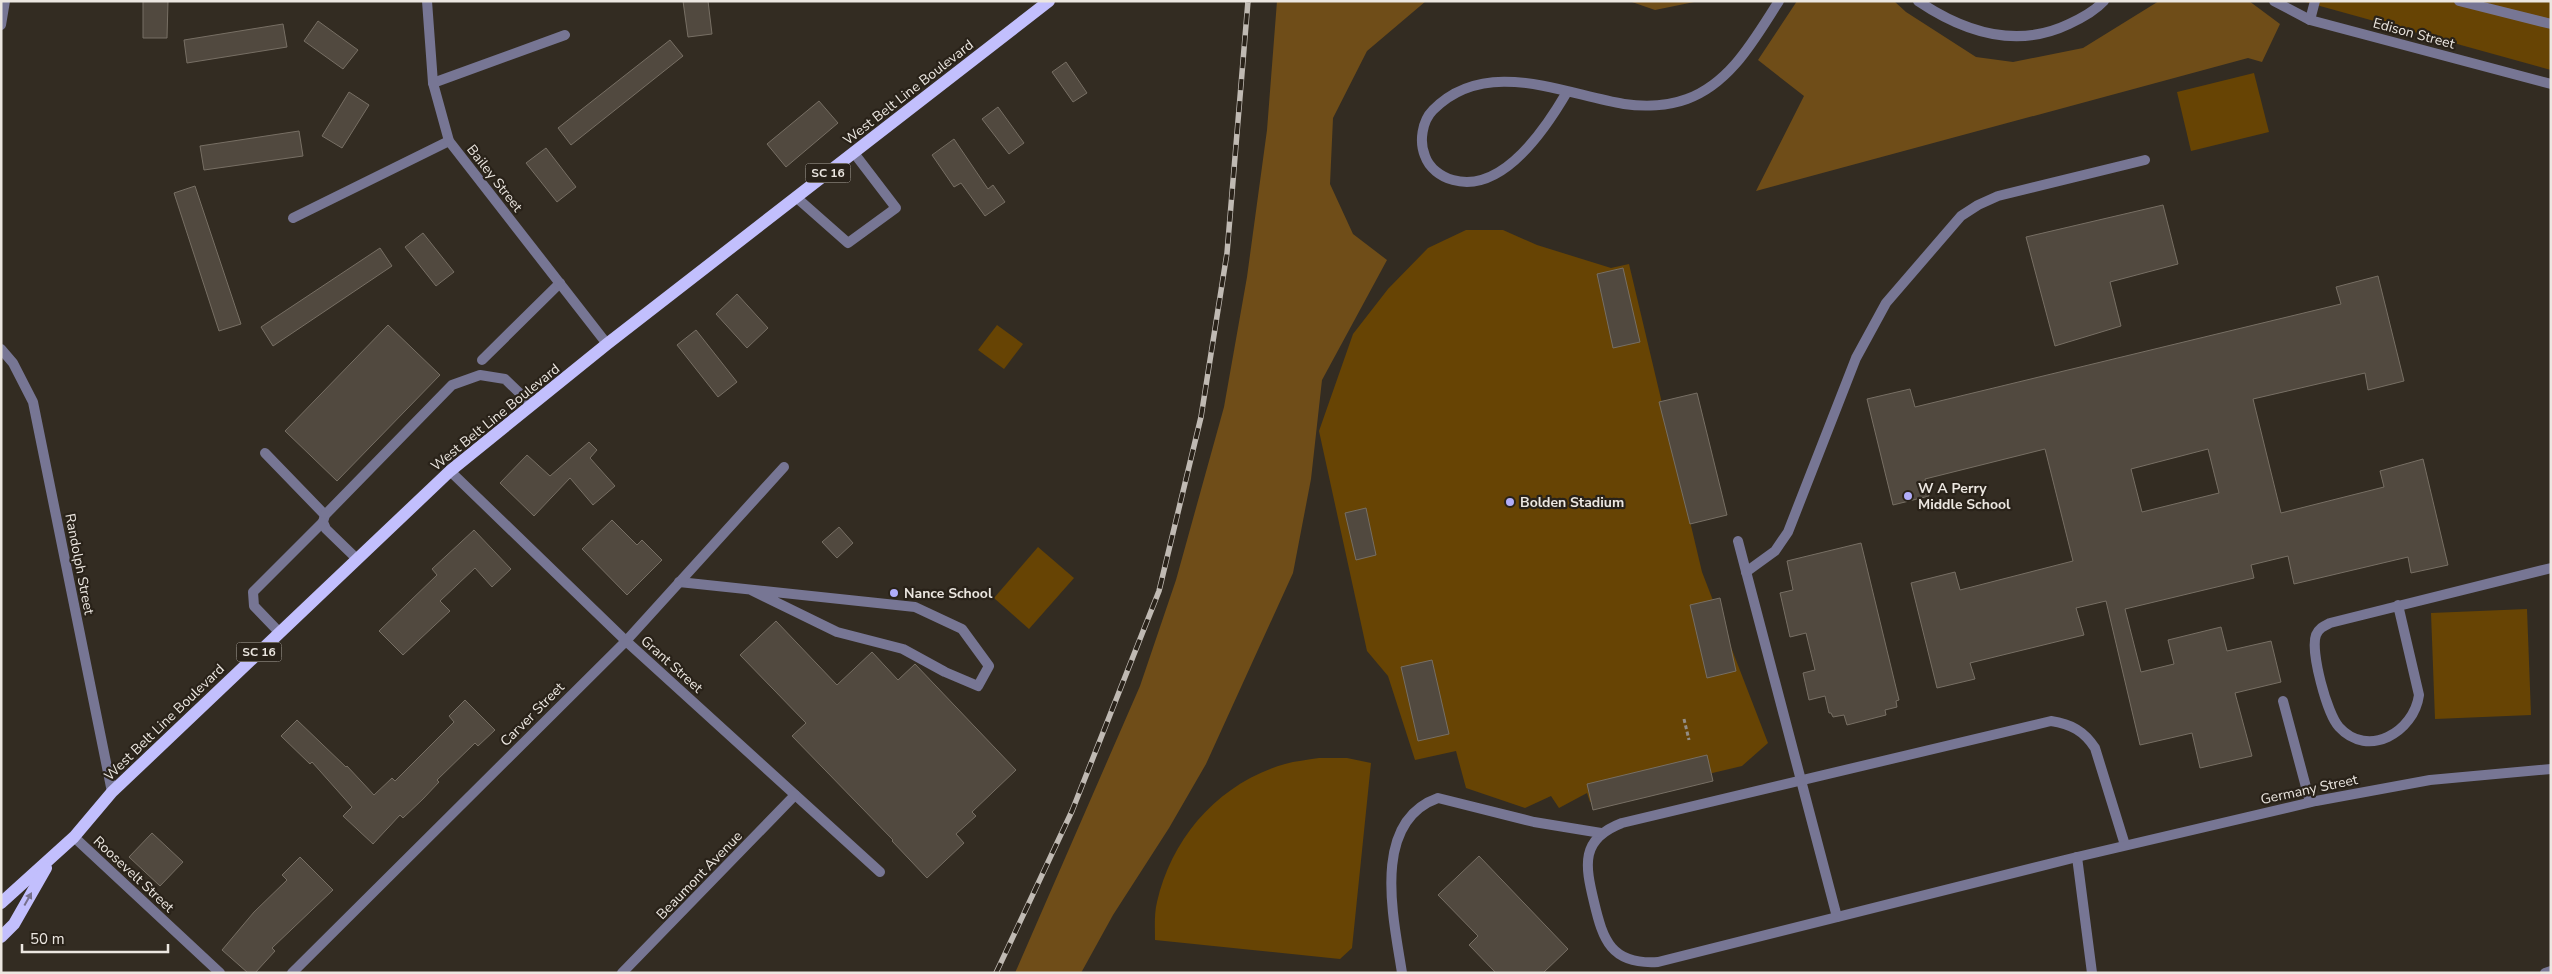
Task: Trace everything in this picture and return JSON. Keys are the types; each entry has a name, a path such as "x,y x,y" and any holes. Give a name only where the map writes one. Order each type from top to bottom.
{"main road":[{"name":"West Belt Line Boulevard","path":"1,903 74,837 112,792 450,471 607,344 1050,1"},
{"name":"SC 16","path":"1,937 14,924 50,859"}],"street":[{"path":"1,25 5,1"},
{"name":"Bailey Street","path":"427,1 433,83 449,141 607,344"},
{"path":"1567,92 1544,129 1519,156 1495,175 1481,180 1455,181 1436,172 1425,156 1423,135 1430,114 1447,98 1459,92 1488,84 1516,81 1547,85 1567,92 1641,105 1659,105 1688,98 1720,79 1736,64 1779,1"},
{"path":"1918,1 1985,34 2022,37 2060,29 2078,20 2104,1"},
{"name":"Edison Street","path":"2274,1 2310,20 2551,84"},
{"path":"2310,20 2315,1"},
{"path":"2459,1 2551,24"},
{"path":"433,83 565,35"},
{"path":"294,218 449,141"},
{"path":"796,198 848,243 896,208 854,153"},
{"path":"1746,572 1775,551 1788,532 1856,358 1886,303 1961,216 1978,205 1998,196 2145,160"},
{"path":"482,360 560,283"},
{"name":"Randolph Street","path":"1,349 13,363 33,402 112,792"},
{"path":"279,632 254,606 253,592 452,385 480,375 504,379 532,405"},
{"path":"265,454 324,519 326,529 357,559"},
{"name":"Carver Street","path":"292,973 626,640 784,467"},
{"name":"Grant Street","path":"450,471 626,640 880,872"},
{"path":"1738,541 1837,917"},
{"path":"2398,605 2419,695 2417,709 2411,720 2400,732 2384,739 2367,740 2353,736 2340,728 2331,715 2314,651 2314,642 2321,628 2330,623 2398,605 2551,568"},
{"path":"679,582 915,607 962,629 989,666 978,686 945,672 903,649 837,632 750,590"},
{"path":"2283,701 2310,802"},
{"path":"1401,973 1390,892 1391,873 1401,831 1408,818 1418,808 1438,798 1534,822 1601,834 1622,823 2051,721 2063,723 2086,736 2095,748 2125,845"},
{"name":"Germany Street","path":"1601,834 1587,858 1588,880 1601,932 1607,944 1617,953 1643,963 1658,962 2125,845 2310,802 2430,780 2551,769"},
{"name":"Beaumont Avenue","path":"622,973 795,795"},
{"name":"Roosevelt Street","path":"74,837 220,973"},
{"path":"2077,857 2092,973"},
{"path":"2545,973 2551,971"}],"path":[{"path":"1684,719 1689,740"}],"shaded area":[{"path":"1277,1 1426,1 1367,51 1333,118 1330,184 1353,234 1387,260 1322,380 1311,479 1293,573 1206,764 1169,828 1113,915 1081,973 1015,973 1140,686 1176,580 1224,407 1247,277 1267,130"},
{"path":"1629,1 1699,1 1655,10"},
{"path":"1797,1 1894,1 1906,12 1976,57 2013,62 2083,48 2159,1 2249,1 2280,24 2262,62 2248,58 1756,191 1804,96 1758,60"},
{"path":"2302,1 2551,1 2551,70"},
{"path":"2254,73 2269,132 2191,151 2177,92"},
{"name":"Bolden Stadium","path":"1466,230 1503,230 1537,245 1611,268 1629,264 1702,572 1768,743 1742,766 1590,802 1587,793 1559,808 1551,796 1525,808 1466,788 1456,751 1415,760 1388,676 1367,651 1319,431 1353,334 1388,289 1428,248"},
{"path":"997,325 1023,344 1004,369 978,350"},
{"path":"1038,547 1074,578 1029,629 994,598"},
{"path":"2527,609 2531,715 2435,719 2431,613"},
{"path":"1319,758 1347,758 1371,763 1352,948 1340,959 1155,940 1156,907 1164,878 1174,856 1202,816 1219,799 1239,784 1261,773 1289,763"}],"building":[{"path":"143,1 168,1 167,38 143,38"},
{"path":"683,1 708,1 712,34 688,37"},
{"path":"318,21 358,50 343,69 304,41"},
{"path":"283,24 287,47 187,63 184,40"},
{"path":"670,40 683,56 571,145 558,128"},
{"path":"1066,62 1087,93 1073,102 1052,72"},
{"path":"349,92 369,105 342,148 322,136"},
{"path":"819,101 838,123 786,167 767,144"},
{"path":"998,107 1024,143 1009,154 982,119"},
{"path":"299,131 303,156 204,170 200,146"},
{"path":"954,139 988,189 993,185 1005,202 985,216 961,183 954,187 932,155"},
{"path":"546,148 576,187 557,202 526,163"},
{"path":"195,186 241,324 219,331 174,193"},
{"path":"2163,205 2178,264 2110,282 2121,326 2055,346 2026,237"},
{"path":"423,233 454,272 436,286 405,247"},
{"path":"380,248 392,266 273,346 261,327"},
{"path":"1623,268 1640,342 1613,348 1597,274"},
{"path":"2378,276 2404,381 2368,390 2365,373 2253,399 2281,513 2384,487 2380,471 2423,459 2448,565 2411,573 2408,557 2294,584 2288,556 2251,565 2254,578 2125,609 2141,672 2174,664 2168,640 2221,627 2227,651 2271,641 2281,682 2235,693 2252,756 2200,768 2192,733 2140,745 2106,601 2076,608 2084,635 1970,663 1975,679 1937,688 1911,583 1955,572 1960,590 2073,561 2045,449 1925,479 1929,496 1893,505 1867,399 1910,389 1915,407 2341,304 2336,287","holes":["2208,449 2219,493 2142,512 2131,469"]},
{"path":"737,294 768,328 747,348 716,314"},
{"path":"388,325 440,375 337,481 285,431"},
{"path":"696,330 737,382 718,397 677,345"},
{"path":"1697,393 1727,515 1690,524 1659,402"},
{"path":"589,442 597,450 590,458 615,486 593,505 570,478 534,516 500,483 527,455 550,476"},
{"path":"1366,508 1376,555 1356,560 1345,513"},
{"path":"612,520 637,545 642,540 662,560 627,595 582,549"},
{"path":"839,527 853,543 837,558 822,542"},
{"path":"474,530 511,569 492,587 475,568 440,601 450,611 403,655 379,631 437,575 432,569"},
{"path":"1861,543 1899,700 1896,701 1897,707 1885,710 1886,715 1847,725 1844,715 1833,717 1829,713 1825,696 1809,700 1803,673 1815,670 1806,633 1790,637 1780,593 1793,590 1787,561"},
{"path":"1720,598 1736,671 1707,678 1690,605"},
{"path":"776,621 837,685 872,652 898,680 915,664 1016,770 972,812 976,816 956,834 964,843 927,878 893,840 792,736 806,723 740,655"},
{"path":"1432,660 1449,734 1418,741 1401,667"},
{"path":"465,700 495,730 478,746 475,743 437,780 439,782 423,799 403,818 400,815 373,844 343,816 352,807 312,762 310,764 281,736 297,720 347,766 374,795 392,778 395,781 454,722 449,716"},
{"path":"1707,755 1713,781 1593,810 1587,784"},
{"path":"152,833 183,862 160,886 129,857"},
{"path":"1479,856 1568,949 1543,973 1496,973 1469,945 1478,936 1438,895"},
{"path":"300,857 333,890 272,948 275,951 255,973 248,973 222,950 254,912 287,880 282,875"}],"railway":[{"path":"996,973 1072,811 1159,591 1201,417 1227,253 1248,1"}],"place":[{"name":"W A Perry Middle School","path":"1908,496"},
{"name":"Bolden Stadium","path":"1510,502"},
{"name":"Nance School","path":"894,593"}]}
